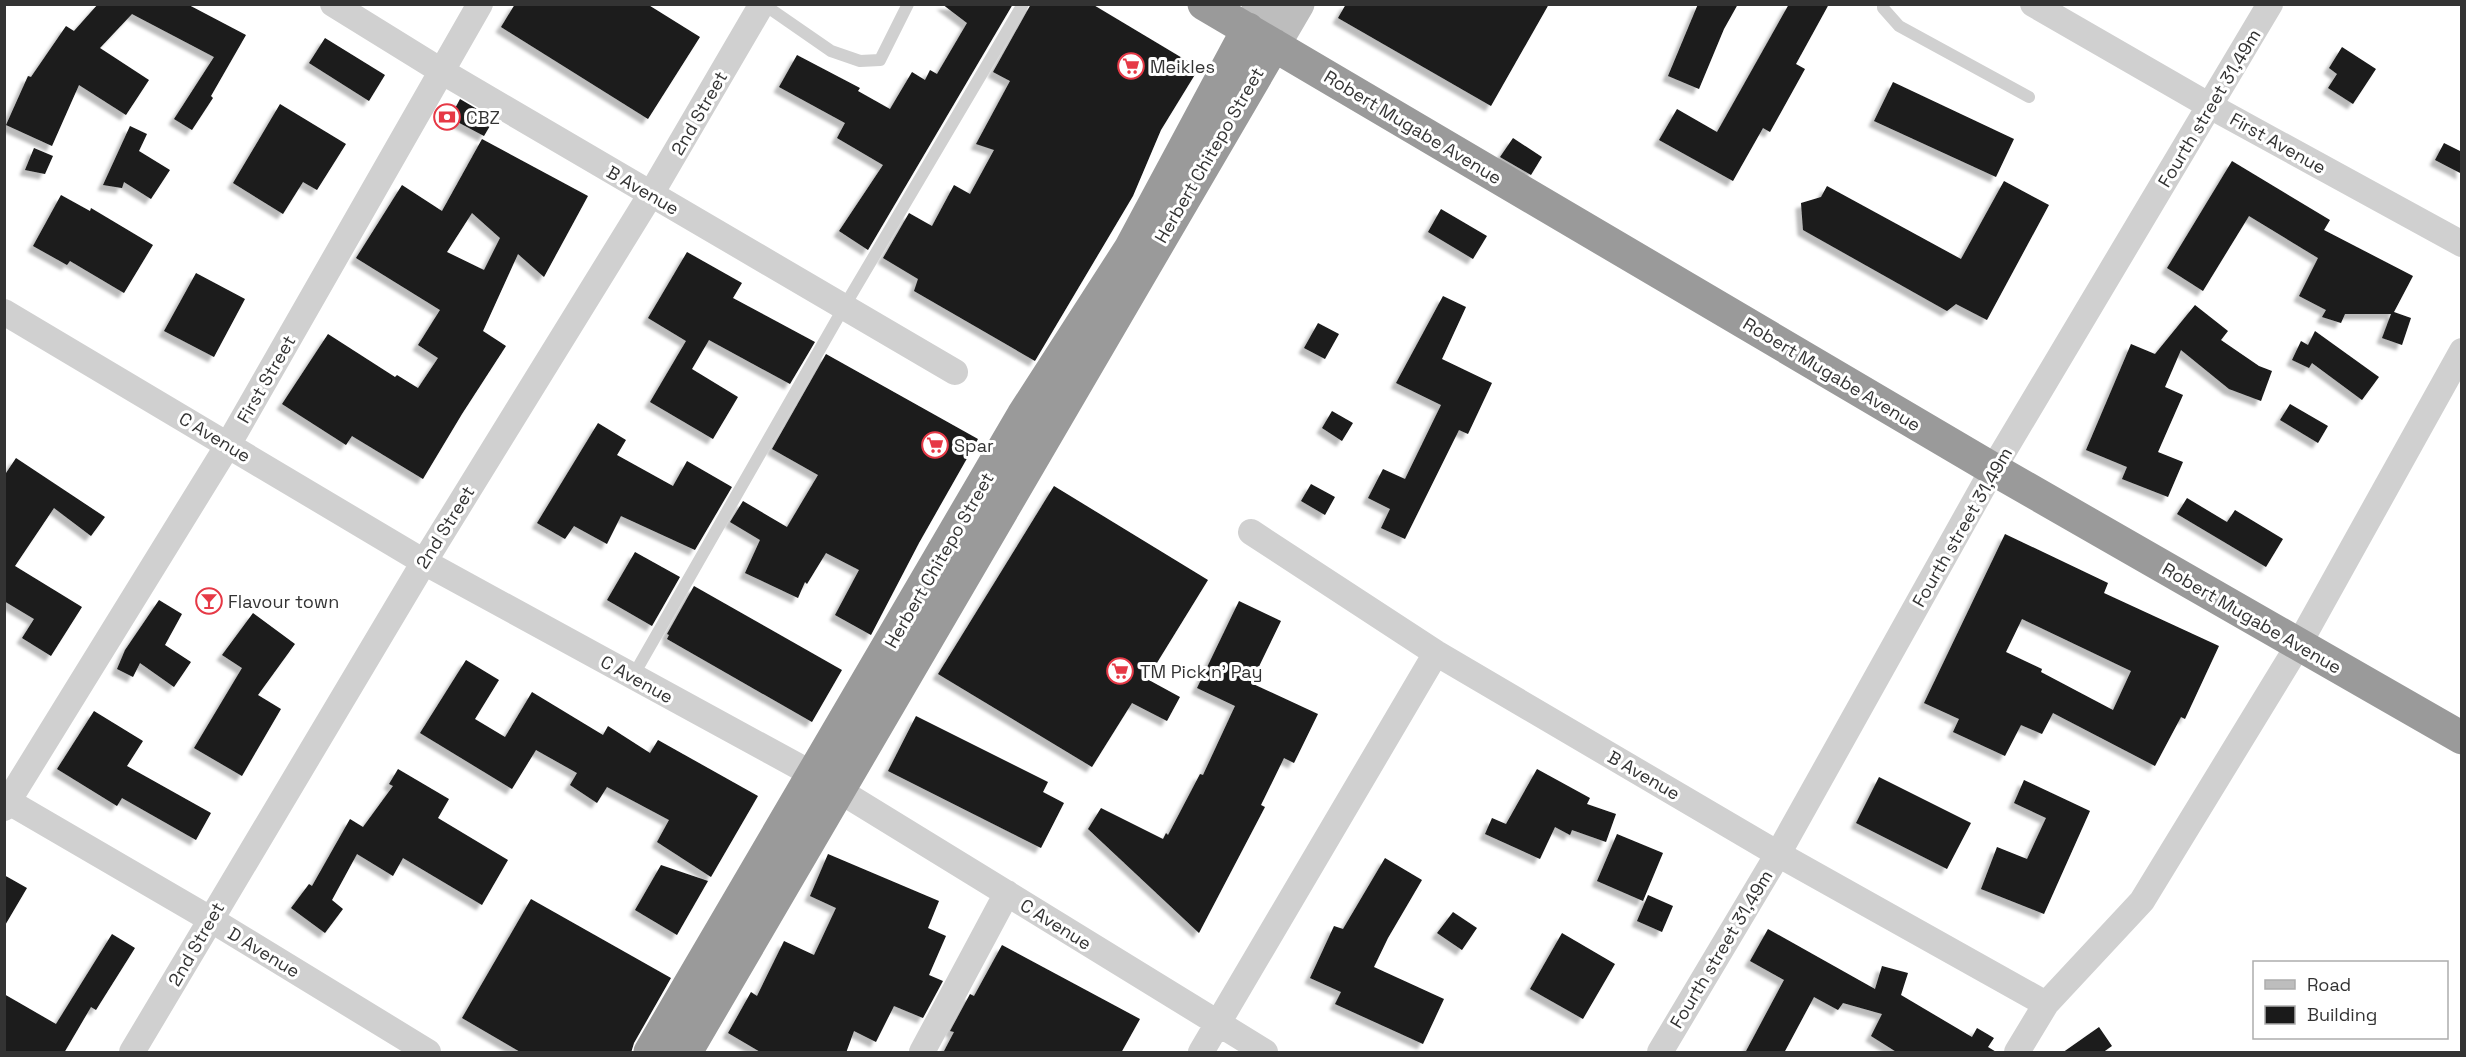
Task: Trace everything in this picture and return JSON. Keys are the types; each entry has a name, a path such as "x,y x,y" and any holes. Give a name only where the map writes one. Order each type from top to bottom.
{"highway":[{"name":"Robert Mugabe Avenue","path":"1204,4 1261,26 1993,470 2462,738"},
{"name":"Herbert Chitepo Street","path":"686,1053 1023,415 1130,249 1261,26"},
{"name":"Herbert Chitepo Street","path":"650,1053 827,784"}],"main road":[{"name":"Herbert Chitepo Street","path":"1261,26 1298,4"}],"street":[{"name":"B Avenue","path":"333,4 443,72 955,372"},
{"name":"First Street","path":"6,803 228,445 480,4"},
{"name":"2nd Street","path":"132,1053 424,562 651,194 762,4"},
{"name":"First Avenue","path":"2033,4 2210,106 2462,244"},
{"name":"Fourth street 31,49m","path":"1660,1053 1778,854 1993,470 2271,4"},
{"name":"C Avenue","path":"4,312 424,562 827,784 1007,892 1265,1053"},
{"path":"2018,1053 2046,1004 2142,901 2299,644 2462,351"},
{"name":"B Avenue","path":"1251,532 1436,653 1778,854 2046,1004"},
{"path":"1201,1053 1436,653"},
{"name":"D Avenue","path":"6,803 210,919 428,1053"},
{"path":"922,1053 1007,892"}],"lane":[{"path":"762,4 831,51 860,61 880,60 908,4"},
{"path":"633,676 844,307 1023,4"},
{"path":"1883,4 1883,8 1899,26 2029,97"}],"building":[{"path":"98,4 187,4 246,35 211,96 213,98 192,130 174,119 214,57 132,14 100,48 149,80 126,115 79,85 52,146 6,125 28,76 31,77 66,26 74,31"},
{"path":"515,4 647,4 700,37 648,119 501,27"},
{"path":"942,4 1013,4 868,250 839,231 883,165 837,138 845,123 779,87 797,55 860,88 858,91 890,109 912,72 925,80 930,70 937,74 967,23"},
{"path":"1031,4 1092,4 1199,68 1161,130 1133,196 1035,361 914,291 918,279 883,258 909,213 932,226 954,185 970,194 994,150 976,144 1010,81 993,72"},
{"path":"1346,4 1549,4 1491,106 1338,18"},
{"path":"1698,4 1738,4 1724,29 1699,89 1668,76"},
{"path":"1789,4 1829,4 1796,64 1805,69 1770,132 1763,128 1733,181 1659,140 1677,109 1717,132"},
{"path":"325,38 385,75 369,101 309,63"},
{"path":"2342,47 2376,69 2353,104 2328,88 2337,74 2329,68"},
{"path":"1893,82 2014,139 1996,177 1874,121"},
{"path":"460,99 494,119 484,136 450,118"},
{"path":"280,104 346,144 317,190 303,182 283,214 233,183"},
{"path":"130,126 147,134 139,151 170,170 151,199 124,182 122,188 103,185"},
{"path":"1513,138 1542,157 1531,175 1500,157"},
{"path":"482,139 588,196 544,277 518,254 483,331 506,346 423,479 352,436 346,445 282,404 328,334 395,377 397,375 418,388 438,358 418,345 440,310 356,258 402,185 442,211","holes":["472,213 500,238 484,270 447,252"]},
{"path":"2444,143 2462,152 2462,174 2435,160"},
{"path":"34,148 53,156 45,174 25,170"},
{"path":"2232,161 2330,220 2324,230 2413,276 2394,312 2411,318 2402,345 2382,338 2391,314 2345,314 2341,323 2322,317 2326,310 2299,296 2318,258 2249,216 2203,291 2167,268"},
{"path":"2004,181 2049,205 1987,320 1956,304 1947,311 1803,230 1801,203 1821,197 1827,186 1961,259"},
{"path":"61,195 90,211 91,208 153,245 124,293 70,261 67,265 33,246"},
{"path":"1441,209 1487,236 1473,259 1428,232"},
{"path":"687,252 742,283 733,298 815,342 790,384 709,340 692,369 738,397 713,439 650,402 686,341 648,318"},
{"path":"196,273 245,299 214,357 164,331"},
{"path":"1443,296 1466,307 1442,359 1492,383 1468,434 1459,430 1405,539 1381,528 1390,509 1368,498 1383,469 1405,479 1441,405 1396,383"},
{"path":"2195,305 2228,331 2221,340 2259,366 2272,371 2261,401 2229,389 2181,350 2165,387 2183,395 2158,452 2183,462 2168,497 2122,479 2127,467 2086,450 2131,344 2155,354"},
{"path":"1318,323 1339,334 1325,359 1304,348"},
{"path":"2315,331 2379,377 2362,400 2312,363 2309,368 2292,360 2301,341 2308,345"},
{"path":"826,354 978,439 919,543 871,635 835,615 859,570 826,553 807,584 805,582 798,598 745,573 760,540 730,522 743,501 787,527 818,475 772,449"},
{"path":"2290,404 2328,426 2318,443 2280,420"},
{"path":"1332,411 1353,423 1342,441 1322,428"},
{"path":"598,423 626,440 617,455 673,486 687,461 732,487 695,550 621,516 607,544 574,526 565,539 537,523"},
{"path":"16,458 105,517 91,536 54,508 15,566 82,607 51,656 22,638 34,619 4,601 4,476"},
{"path":"1311,484 1335,497 1325,515 1301,501"},
{"path":"1054,486 1208,580 1147,679 1180,697 1167,721 1132,703 1092,767 938,674"},
{"path":"2187,498 2227,522 2235,510 2283,539 2266,567 2177,514"},
{"path":"2005,534 2108,583 2104,593 2219,646 2185,719 2181,717 2155,766 2053,713 2042,734 2021,725 2005,756 1953,732 1959,719 1924,703","holes":["2022,619 2131,671 2113,710 2041,672 2042,669 2006,652"]},
{"path":"635,552 680,577 652,626 607,600"},
{"path":"694,586 842,670 812,722 667,639 669,635 667,634"},
{"path":"159,600 182,614 165,645 191,662 174,687 140,663 133,677 117,669 125,650"},
{"path":"1239,601 1281,621 1251,683 1318,714 1294,763 1284,758 1261,805 1265,807 1199,933 1088,829 1101,808 1163,839 1166,833 1168,835 1200,774 1203,775 1235,706 1197,688"},
{"path":"253,613 295,644 258,695 281,709 242,776 194,748 242,668 222,655"},
{"path":"466,660 499,680 475,719 505,737 532,692 603,735 608,726 650,753 658,740 758,796 711,877 657,842 669,820 607,787 597,803 570,785 577,773 536,750 512,789 420,733"},
{"path":"94,711 143,741 127,766 211,813 196,840 122,798 117,806 57,769"},
{"path":"916,716 1048,782 1043,792 1064,803 1041,848 888,771"},
{"path":"398,769 449,799 438,818 508,860 482,905 403,858 393,876 357,854 332,900 343,909 325,933 291,908 309,884 312,886 350,819 363,827 393,786 389,784"},
{"path":"1537,769 1590,798 1587,804 1616,814 1606,842 1572,830 1570,835 1555,827 1540,859 1485,834 1492,818 1506,824"},
{"path":"1879,777 1971,823 1947,869 1856,823"},
{"path":"2024,780 2090,811 2044,914 1981,889 1997,847 2027,859 2046,818 2014,803"},
{"path":"1617,834 1663,853 1643,901 1597,881"},
{"path":"828,854 939,901 928,928 946,936 929,975 943,981 923,1018 894,1006 876,1042 854,1031 846,1053 762,1053 728,1033 751,992 757,996 784,941 814,955 836,908 810,896"},
{"path":"1385,858 1422,880 1374,967 1444,999 1423,1044 1335,1004 1341,992 1310,978 1334,926 1343,929"},
{"path":"661,865 708,881 677,935 635,910"},
{"path":"4,875 27,888 4,927"},
{"path":"1648,895 1673,906 1662,932 1637,921"},
{"path":"531,899 671,978 634,1043 631,1053 522,1053 462,1018"},
{"path":"1453,912 1477,928 1462,950 1437,933"},
{"path":"1768,929 1875,989 1882,966 1908,973 1901,995 1972,1037 1977,1028 1994,1038 1988,1047 1998,1053 1898,1053 1871,1036 1882,1014 1843,1003 1838,1010 1814,997 1784,1053 1745,1053 1784,980 1750,961"},
{"path":"1562,933 1615,964 1583,1019 1530,989"},
{"path":"112,934 135,948 96,1010 91,1007 64,1053 4,1053 4,994 56,1024"},
{"path":"1002,945 1140,1019 1121,1053 943,1053 954,1032 950,1031 970,994 974,996"},
{"path":"2099,1027 2112,1046 2102,1053 2062,1053"}],"place":[{"name":"Meikles","path":"1131,66"},
{"name":"CBZ","path":"447,117"},
{"name":"Spar","path":"935,445"},
{"name":"Flavour town","path":"209,601"},
{"name":"TM Pick n' Pay","path":"1120,671"}]}
